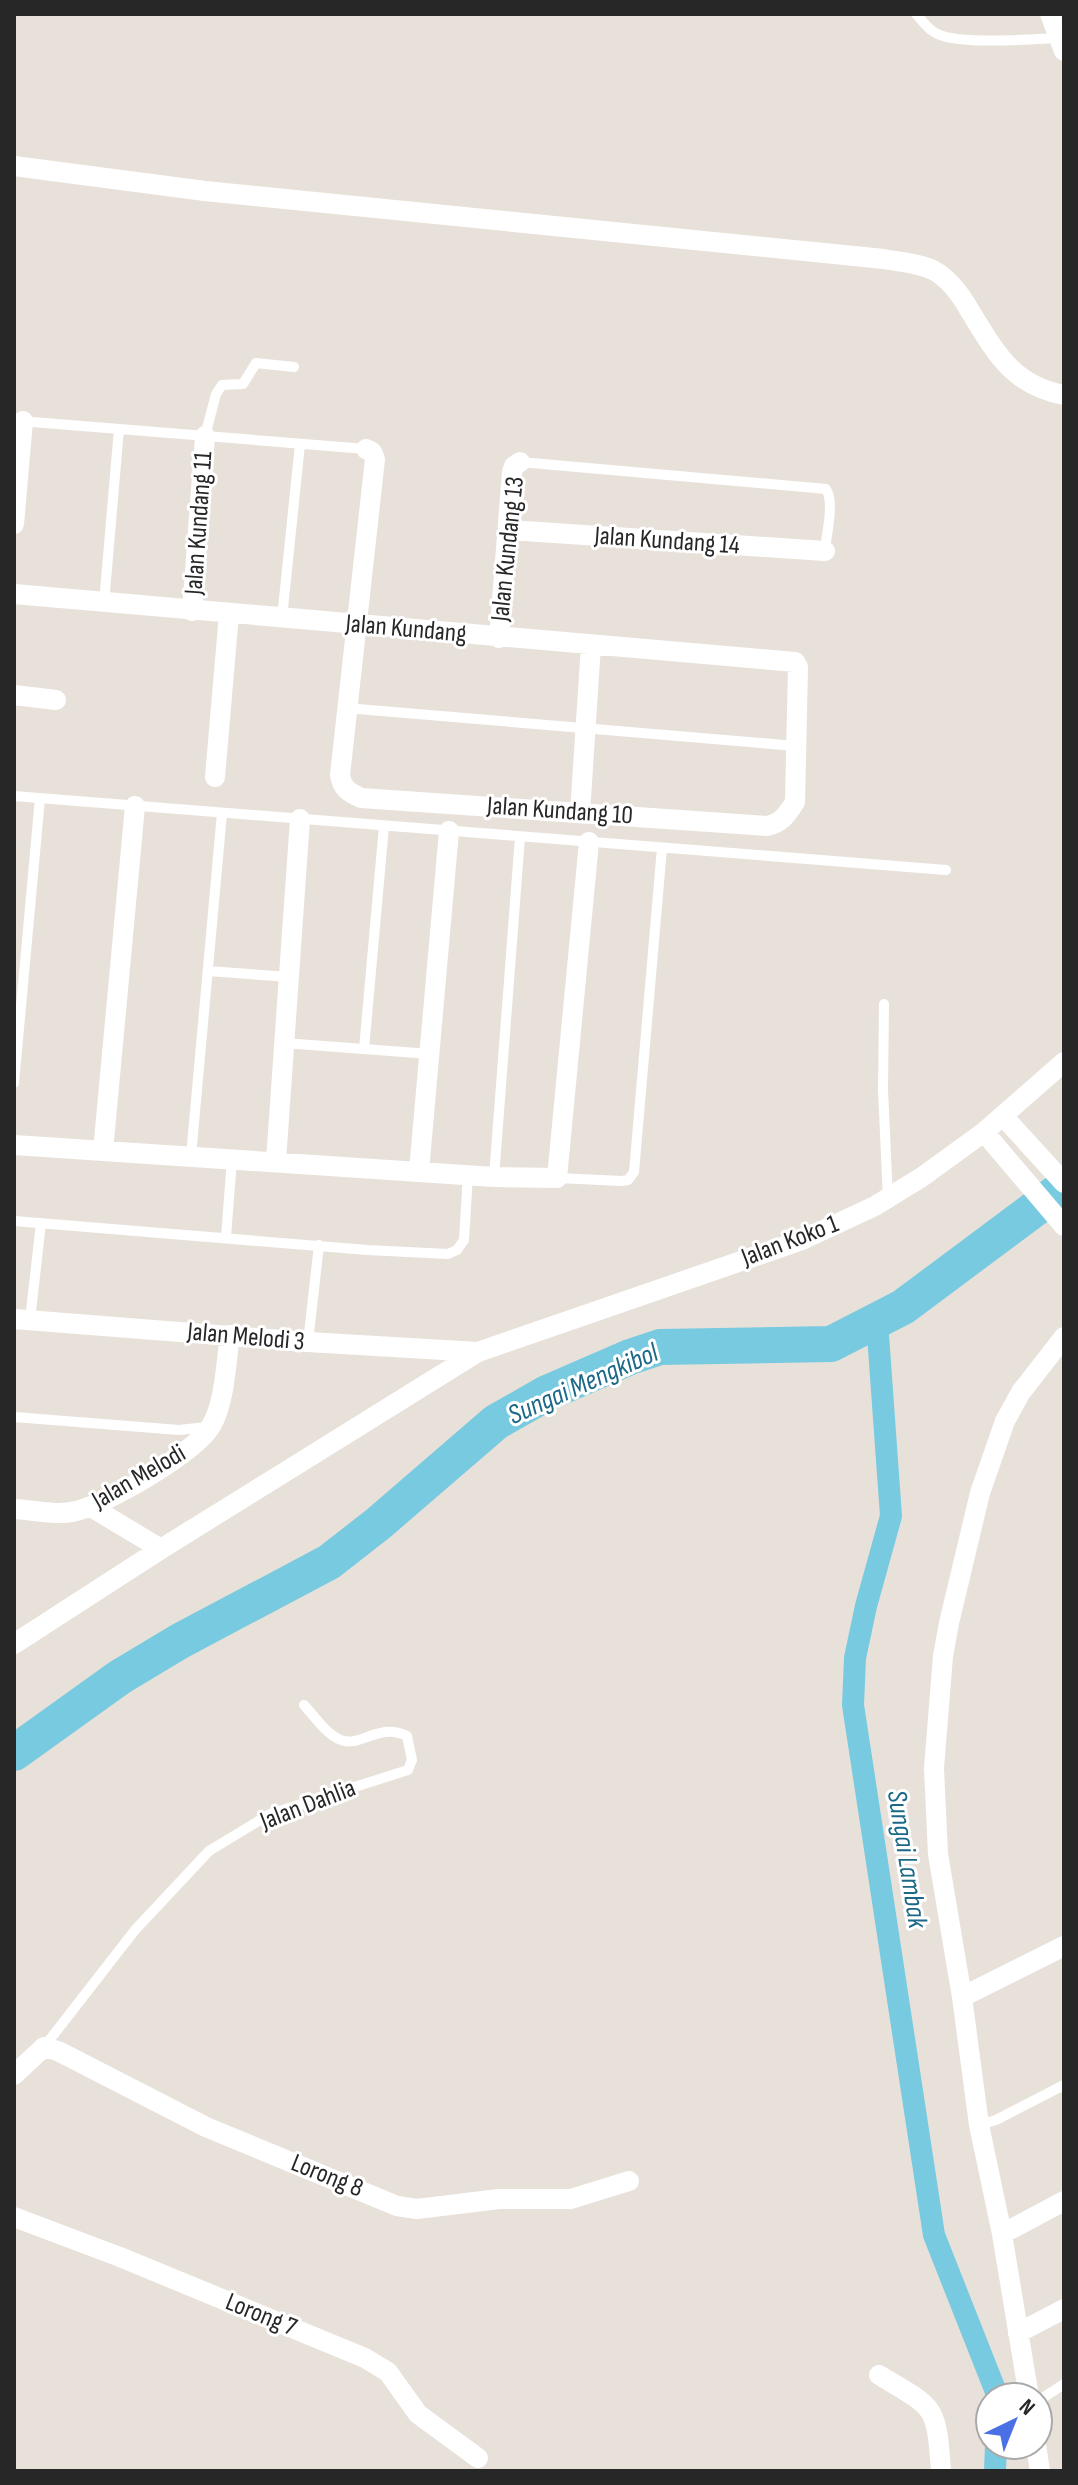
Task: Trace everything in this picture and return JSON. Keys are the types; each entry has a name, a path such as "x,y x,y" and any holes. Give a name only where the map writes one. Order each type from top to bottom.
{"street":[{"path":"1050,14 1061,45"},
{"path":"14,166 205,191 921,265 935,271 958,292 1010,371 1025,381 1064,395"},
{"path":"14,524 19,421"},
{"name":"Jalan Kundang 11","path":"192,611 205,436"},
{"name":"Jalan Kundang 10","path":"366,449 372,452 375,459 340,775 342,785 361,798 767,826 777,824 795,802 797,664"},
{"name":"Jalan Kundang 13","path":"499,638 512,472 520,462"},
{"name":"Jalan Kundang 14","path":"509,530 825,551"},
{"name":"Jalan Kundang","path":"14,594 797,664"},
{"path":"215,777 229,614"},
{"path":"580,813 591,645"},
{"path":"14,695 56,700"},
{"path":"103,1151 135,806"},
{"path":"276,1161 300,819"},
{"path":"419,1171 449,831"},
{"path":"14,1145 494,1177 557,1178 589,842"},
{"name":"Jalan Koko 1","path":"478,1352 802,1240 888,1199 984,1132 1064,1062"},
{"path":"1003,1116 1064,1183"},
{"path":"984,1132 1064,1226"},
{"name":"Jalan Melodi 3","path":"22,1319 478,1352"},
{"name":"Jalan Melodi","path":"14,1509 72,1513 91,1507 188,1451 211,1427 218,1410 230,1335"},
{"path":"1026,2381 1002,2234 979,2125 938,1854 934,1796 938,1720 949,1623 980,1493 1005,1421 1021,1392 1064,1337"},
{"path":"14,1644 478,1352"},
{"path":"91,1507 161,1549"},
{"path":"962,1997 1064,1946"},
{"name":"Jalan Dahlia","path":"14,2075 44,2047"},
{"name":"Lorong 8","path":"44,2047 58,2051 206,2127 397,2206 417,2209 499,2199 571,2199 629,2181"},
{"path":"1002,2234 1064,2201"},
{"name":"Lorong 7","path":"14,2217 365,2358 388,2372 418,2414 478,2458"},
{"path":"1018,2333 1064,2309"},
{"path":"879,2375 924,2401 931,2410 938,2432 941,2471"}],"lane":[{"path":"916,14 935,33 952,38 1061,45"},
{"path":"205,436 216,394 222,385 243,384 256,363 294,367"},
{"path":"19,421 366,449"},
{"path":"104,603 119,429"},
{"path":"282,618 300,444"},
{"path":"520,462 826,489 829,495 825,551"},
{"path":"346,708 796,746"},
{"path":"14,796 946,870"},
{"path":"14,1083 40,798"},
{"path":"191,1156 222,813"},
{"path":"364,1049 384,826"},
{"path":"494,1177 520,837"},
{"path":"557,1178 622,1181 628,1180 634,1172 662,848"},
{"path":"208,971 289,977"},
{"path":"884,1004 883,1090 888,1199"},
{"path":"284,1043 430,1054"},
{"path":"226,1237 232,1159"},
{"path":"14,1221 448,1254 457,1250 464,1240 468,1174"},
{"path":"22,1319 41,1223"},
{"path":"308,1342 319,1245"},
{"path":"14,1417 179,1430 211,1427"},
{"name":"Jalan Dahlia","path":"44,2047 135,1930 209,1851 270,1814 408,1770 412,1760 407,1736 397,1731 376,1732 343,1742 330,1734 304,1705"},
{"path":"979,2125 996,2120 1064,2085"}],"waterway":[{"name":"Sungai Mengkibol","path":"14,1753 120,1677 180,1641 329,1562 496,1422 547,1393 660,1347 831,1344 903,1307 1064,1187"},
{"name":"Sungai Lambak","path":"877,1321 891,1516 855,1658 853,1705 934,2235 992,2381"},
{"name":"Sungai Lambak","path":"995,2461 995,2471"}]}
